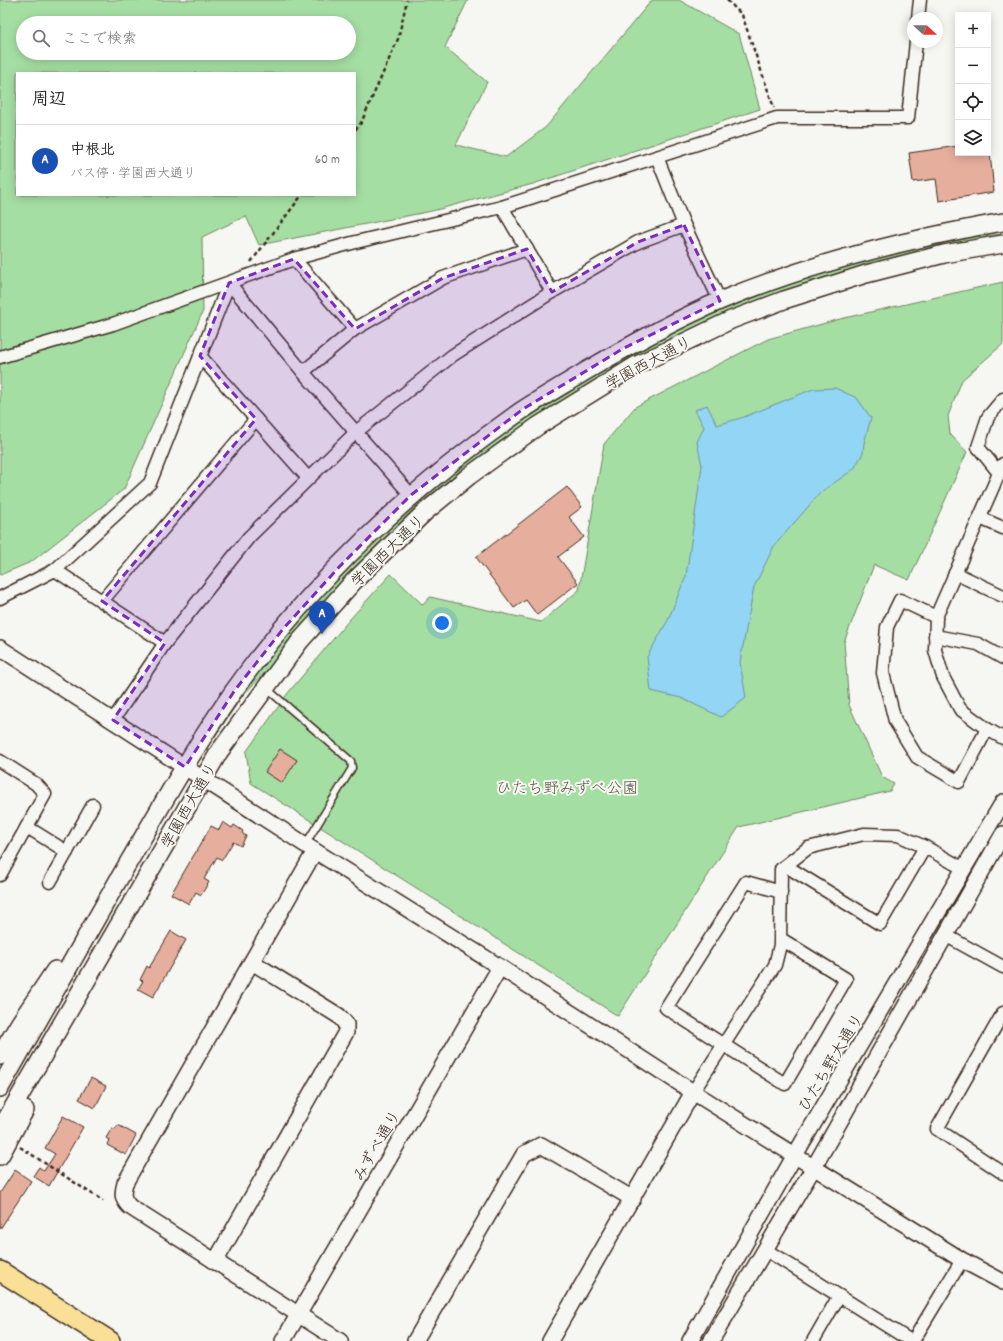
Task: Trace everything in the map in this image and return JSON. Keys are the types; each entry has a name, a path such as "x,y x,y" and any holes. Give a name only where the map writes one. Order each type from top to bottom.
{"highway":[{"path":"0,1271 110,1341"}],"main road":[{"name":"学園西大通り","path":"0,1088 87,934 185,767 235,690 282,629 340,566 411,495 523,409 624,348 720,301 775,280 859,253 940,233 1003,222"},
{"name":"学園西大通り","path":"0,1130 219,752 265,687 300,642 354,581 425,512 469,476 538,426 635,366 731,320 784,300 866,274 944,254 1003,244"},
{"path":"0,1156 96,987 129,906"},
{"path":"0,1056 18,1024 57,968 87,934"}],"street":[{"path":"919,12 920,0"},
{"path":"0,357 113,324 294,259 352,243 502,207 777,118 908,118 915,48"},
{"path":"658,157 684,226 720,301"},
{"path":"502,207 552,292"},
{"path":"113,720 165,643 249,537 356,432 453,355 552,292 638,242 684,226"},
{"path":"303,372 355,329 443,278 527,249"},
{"path":"294,259 355,329"},
{"path":"0,598 55,570 150,483 200,356 233,281"},
{"path":"233,281 303,372 411,495"},
{"path":"200,356 308,478"},
{"path":"1003,399 988,417 978,447 1001,469 936,617 935,636 935,650 942,677 960,709 987,729 1003,738"},
{"path":"102,601 256,419"},
{"path":"980,518 1003,528"},
{"path":"55,570 165,643"},
{"path":"955,573 1003,596"},
{"path":"936,617 900,600 887,627 883,673 895,721 917,757 959,782 987,729"},
{"path":"935,636 978,644 1003,658"},
{"path":"0,648 310,848 500,966 693,1092 962,1260 1003,1282"},
{"path":"0,761 36,784 45,794 0,875"},
{"name":"ひたち野大通り","path":"690,1341 796,1155 1003,802"},
{"path":"50,882 93,805"},
{"path":"27,827 67,852"},
{"path":"550,1341 633,1199 693,1092 775,965 780,939 781,869 808,848 864,834 898,835 924,847 964,869"},
{"path":"711,1341 814,1167 1003,834"},
{"path":"786,866 880,924 924,847"},
{"path":"310,848 252,962 125,1183 122,1193 124,1201 130,1208 340,1341"},
{"path":"780,939 846,979 785,1084 666,1008 746,882 781,892"},
{"path":"945,935 1003,967"},
{"path":"215,1262 346,1032 346,1024 339,1016 252,962"},
{"name":"みずべ通り","path":"283,1341 500,966"},
{"path":"1002,1170 937,1130 1003,1012"},
{"path":"415,1341 524,1154 540,1145 633,1199"},
{"path":"766,1250 912,1341 962,1260"},
{"path":"813,1341 839,1296"}],"lane":[{"path":"265,687 351,761 352,768 310,848"}],"path":[{"path":"356,129 361,123 398,39 407,0"},
{"path":"727,0 742,15 777,118"},
{"path":"233,281 301,196"},
{"path":"17,1145 103,1201"}],"highlighted area":[{"path":"684,225 720,301 624,348 523,409 411,495 340,566 283,629 235,690 185,767 113,720 165,643 102,601 256,419 200,356 229,283 294,259 355,329 443,278 527,249 552,292 638,242"}],"green space":[{"path":"0,0 468,0 445,47 487,82 456,145 506,157 546,127 652,0 679,0 739,34 760,109 533,184 432,211 259,245 246,216 202,237 203,311 124,489 31,562 0,575"},
{"path":"1003,234 1003,239 797,288 519,431 280,657 243,695 214,738 211,739 272,651 318,596 417,499 538,405 622,357 717,310 809,275 944,240"},
{"name":"ひたち野みずべ公園","path":"1003,282 1003,344 962,380 948,416 950,434 967,452 909,580 874,565 844,642 849,705 882,777 894,784 890,791 739,827 618,1016 251,783 246,752 288,693 350,619 391,574 423,605 430,597 541,622 579,590 604,444 635,407 768,339 840,319"}],"water":[{"path":"835,388 857,398 871,418 864,443 863,453 854,469 821,492 774,546 754,587 740,662 746,698 721,717 681,698 651,691 647,657 668,620 686,576 702,466 697,442 704,427 695,410 707,405 717,425 744,417 813,389"}],"building":[{"path":"955,146 955,156 990,156 994,192 939,201 936,179 913,182 909,153"},
{"path":"567,487 582,507 569,517 584,537 558,557 578,583 537,615 526,600 514,608 476,557"},
{"path":"280,749 297,760 282,783 265,772"},
{"path":"223,822 232,828 234,825 243,831 242,833 246,836 241,846 233,842 222,860 217,857 204,879 209,882 201,895 196,892 189,904 171,894 211,826 219,830"},
{"path":"171,931 186,940 153,997 138,989 143,981 140,980 147,966 149,968"},
{"path":"91,1078 106,1086 95,1108 79,1099"},
{"path":"63,1116 83,1127 49,1186 33,1176 39,1167 44,1171 55,1154 45,1148"},
{"path":"118,1125 136,1135 126,1155 107,1145 109,1140 106,1138 112,1128 115,1129"},
{"path":"15,1170 31,1181 0,1229 0,1193"}],"place":[{"name":"中根北","path":"322,634"}]}
